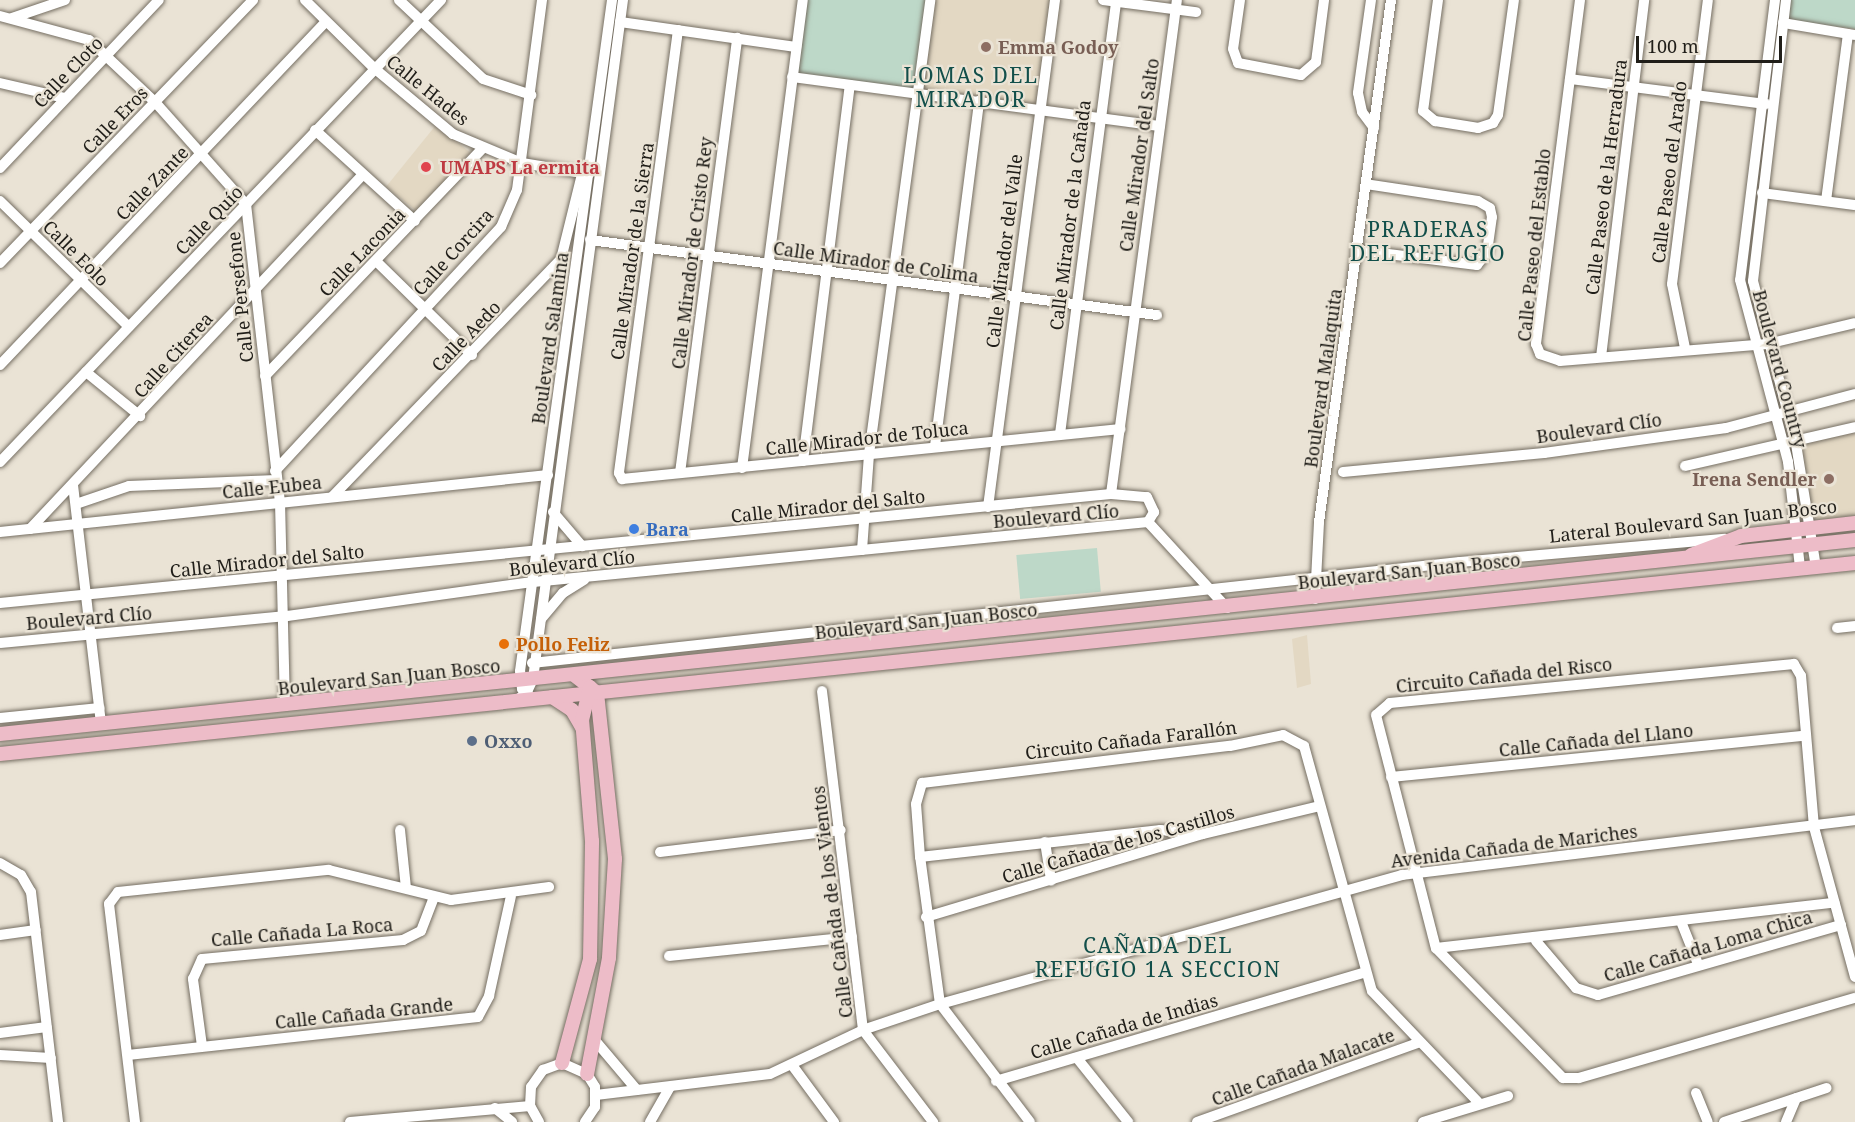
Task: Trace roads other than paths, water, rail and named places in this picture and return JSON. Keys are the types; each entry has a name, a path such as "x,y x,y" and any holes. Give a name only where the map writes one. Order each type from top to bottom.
{"main road":[{"name":"Lateral Boulevard San Juan Bosco","path":"1730,539 1855,523"},
{"path":"1679,561 1730,539"},
{"name":"Boulevard San Juan Bosco","path":"0,734 1186,613 1855,540"},
{"name":"Boulevard San Juan Bosco","path":"0,754 510,702 592,690 639,689 1855,563"},
{"path":"1186,613 1188,633"},
{"path":"638,668 628,681 639,689"},
{"path":"562,1063 590,959 593,887 584,732 592,690 606,672"},
{"path":"574,675 592,690 605,760"},
{"path":"510,702 519,691 522,681"},
{"path":"587,1074 592,1037 609,958 615,886 605,760 606,707 620,690"},
{"path":"539,697 572,710 584,732"}],"street":[{"path":"6,17 65,0"},
{"name":"Calle Cloto","path":"0,168 159,0"},
{"name":"Calle Eros","path":"0,263 253,0"},
{"name":"Calle Hades","path":"305,0 374,68 431,117 481,150 522,163 585,174"},
{"path":"399,0 483,78 531,95"},
{"name":"Calle Quío","path":"3,454 86,372 441,0"},
{"name":"Calle Corcira","path":"275,475 423,309 501,227 522,163 542,0"},
{"name":"Boulevard Salamina","path":"522,681 543,550 548,475 585,174 612,0"},
{"name":"Boulevard Salamina","path":"543,550 553,512 622,0"},
{"path":"742,468 803,0"},
{"path":"862,550 861,520 869,454 930,0"},
{"name":"Calle Mirador del Valle","path":"988,507 1055,0"},
{"path":"1103,0 1176,5 1196,12"},
{"path":"1240,0 1233,49 1238,63 1301,75 1316,62 1324,0"},
{"path":"1371,0 1358,93 1362,112 1374,128"},
{"name":"Boulevard Malaquita","path":"1315,598 1356,250 1391,0"},
{"path":"1437,0 1423,111 1435,121 1478,128 1493,123 1498,115 1514,0"},
{"name":"Calle Paseo del Establo","path":"1580,0 1536,344 1549,360 1752,343 1767,344 1855,323"},
{"name":"Calle Paseo de la Herradura","path":"1601,357 1644,0"},
{"name":"Calle Paseo del Arado","path":"1685,348 1672,285 1708,0"},
{"name":"Boulevard Country","path":"1775,0 1740,259 1752,343 1784,447 1803,530 1813,545 1816,567"},
{"name":"Boulevard Country","path":"1786,0 1753,281 1767,344 1796,444 1803,530 1798,547 1800,568"},
{"name":"Calle Mirador de la Cañada","path":"1060,434 1099,118 1116,1"},
{"name":"Calle Mirador del Salto","path":"1111,494 1176,5"},
{"name":"Calle Persefone","path":"6,17 76,33 108,54 155,102 246,204 275,475 280,502 287,616 285,706"},
{"name":"Calle Zante","path":"0,365 326,22"},
{"path":"620,22 796,47"},
{"path":"1783,23 1852,34 1826,201"},
{"name":"Calle Mirador de la Sierra","path":"620,476 678,30"},
{"name":"Calle Mirador de Cristo Rey","path":"680,473 737,38"},
{"path":"792,77 1160,126"},
{"path":"1570,79 1772,105"},
{"path":"0,84 65,98"},
{"path":"803,461 850,85"},
{"path":"935,447 979,101"},
{"path":"315,130 415,221"},
{"name":"Calle Laconia","path":"264,376 377,261 481,150"},
{"path":"0,151 14,154"},
{"name":"Calle Aedo","path":"332,497 472,355 561,259 585,174"},
{"name":"Calle Citerea","path":"30,529 140,416 363,175"},
{"path":"1356,250 1477,265 1487,252 1492,217 1490,208 1478,201 1366,184"},
{"path":"1762,193 1855,205"},
{"name":"Calle Eolo","path":"0,201 129,327"},
{"name":"Calle Mirador de Colima","path":"590,240 1157,315"},
{"path":"377,261 472,355"},
{"path":"86,372 140,416"},
{"name":"Boulevard Clío","path":"1343,472 1544,453 1726,428 1855,394"},
{"path":"1686,466 1784,447 1855,427"},
{"name":"Calle Mirador de Toluca","path":"620,476 742,468 1120,429"},
{"path":"76,504 129,486 275,475"},
{"name":"Calle Eubea","path":"0,532 548,475"},
{"path":"73,485 101,724"},
{"name":"Calle Mirador del Salto","path":"0,603 1111,494 1147,497 1154,512 1148,522"},
{"path":"553,512 582,546"},
{"path":"1148,522 1227,608"},
{"name":"Boulevard Clío","path":"0,643 287,616 538,582 1148,522"},
{"name":"Lateral Boulevard San Juan Bosco","path":"532,663 1316,580 1730,539"},
{"path":"538,625 555,600 590,577"},
{"name":"Boulevard Salamina","path":"522,681 532,663 538,625 538,582"},
{"path":"1837,628 1855,626"},
{"name":"Circuito Cañada del Risco","path":"1855,977 1814,827 1804,736 1801,676 1794,664 1782,662 1390,704 1381,707 1375,725 1436,948 1563,1078 1580,1078 1855,998"},
{"path":"522,681 539,697"},
{"name":"Calle Cañada de los Vientos","path":"822,691 841,830 863,1030 933,1122"},
{"path":"0,718 99,708"},
{"name":"Circuito Cañada Farallón","path":"1030,1122 996,1081 940,1004 926,917 917,793 931,779 1291,735 1304,746 1364,973 1372,991 1479,1102"},
{"name":"Calle Cañada del Llano","path":"1390,777 1804,736"},
{"name":"Calle Cañada de los Castillos","path":"926,917 1203,834 1320,806"},
{"name":"Avenida Cañada de Mariches","path":"596,1095 744,1079 792,1065 863,1030 940,1004 1343,890 1416,872 1814,827 1855,820"},
{"path":"400,830 406,888"},
{"path":"660,852 841,830"},
{"path":"920,857 1160,830 1203,834"},
{"path":"1045,842 1051,881"},
{"path":"0,863 27,882 36,930 58,1122"},
{"path":"135,1122 109,904 118,892 329,870 434,897 511,896 549,887"},
{"name":"Calle Cañada Grande","path":"128,1055 478,1017 489,996 511,896"},
{"name":"Calle Cañada La Roca","path":"202,1046 193,979 202,959 403,940 421,931 434,897"},
{"name":"Calle Cañada Loma Chica","path":"1436,948 1536,941 1834,903"},
{"path":"1682,924 1698,964"},
{"name":"Calle Cañada Loma Chica","path":"1536,941 1576,988 1590,995 1841,925"},
{"path":"0,935 36,930"},
{"path":"669,956 852,937"},
{"name":"Calle Cañada de Indias","path":"996,1081 1364,973"},
{"path":"0,1033 47,1027"},
{"path":"592,1037 637,1090"},
{"name":"Calle Cañada Malacate","path":"1197,1122 1420,1042"},
{"path":"0,1055 51,1058"},
{"path":"1077,1058 1128,1122"},
{"path":"538,1122 530,1106 536,1077 562,1063 587,1074 596,1095 585,1122"},
{"path":"792,1065 834,1122"},
{"path":"651,1122 670,1087"},
{"path":"1724,1122 1827,1088"},
{"path":"1696,1093 1708,1122"},
{"path":"1423,1122 1479,1102 1508,1096"},
{"path":"1786,1122 1796,1098"},
{"path":"350,1122 453,1110 530,1106"},
{"path":"495,1108 512,1122"},
{"path":"447,1122 453,1110"}],"place":[{"name":"Emma Godoy","path":"986,47"},
{"name":"UMAPS La ermita","path":"426,167"},
{"name":"Irena Sendler","path":"1829,479"},
{"name":"Bara","path":"634,529"},
{"name":"Pollo Feliz","path":"504,644"},
{"name":"Oxxo","path":"472,741"}],"district":[{"name":"LOMAS DEL MIRADOR","path":"971,87"},
{"name":"PRADERAS DEL REFUGIO","path":"1428,241"},
{"name":"CAÑADA DEL REFUGIO 1A SECCION","path":"1158,957"}]}
